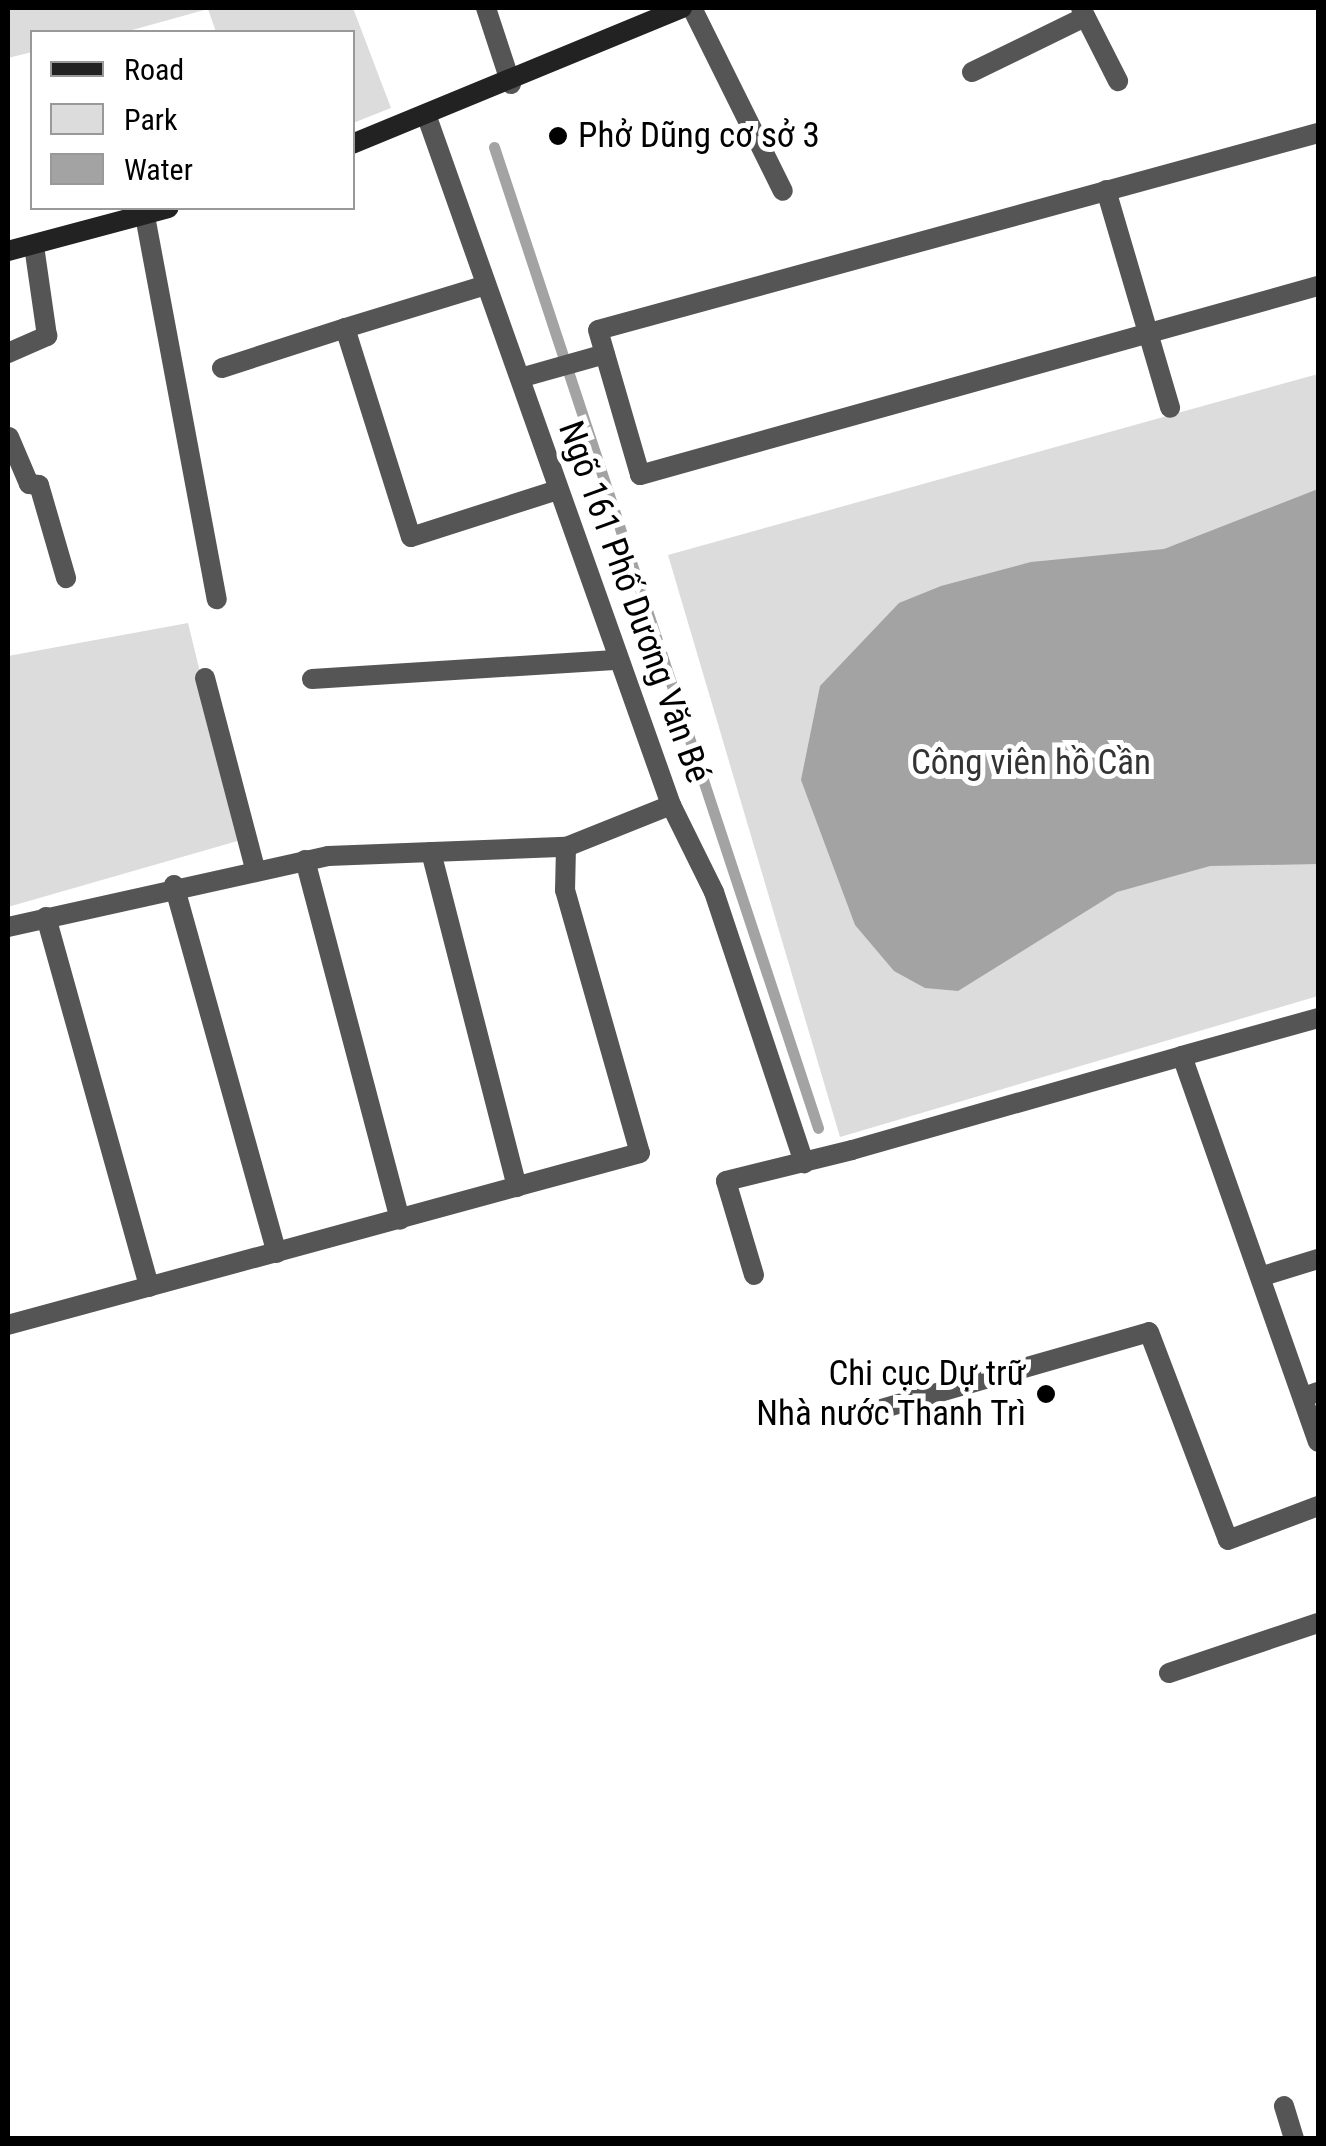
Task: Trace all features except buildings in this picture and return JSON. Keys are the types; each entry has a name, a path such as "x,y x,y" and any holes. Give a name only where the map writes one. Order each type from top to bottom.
{"street":[{"path":"486,8 511,84"},
{"path":"355,143 511,84 682,8"},
{"path":"692,8 783,191"},
{"path":"972,72 1083,12 1118,80"},
{"name":"Ngõ 161 Phố Dương Văn Bé","path":"427,117 486,284 530,376 557,490 671,805 714,892 804,1163"},
{"path":"1318,133 598,330 640,475 1318,286"},
{"path":"1106,190 1170,408"},
{"path":"8,251 162,210"},
{"path":"145,216 217,599"},
{"path":"8,353 48,336 34,246"},
{"path":"222,368 486,284"},
{"path":"345,328 411,537 557,490"},
{"path":"530,376 604,354"},
{"path":"8,436 29,484 38,485 66,578"},
{"path":"312,679 618,660"},
{"path":"205,678 256,868"},
{"path":"8,927 174,885 305,860 566,848 671,805"},
{"path":"8,1325 640,1153 565,890 566,848"},
{"path":"431,852 517,1188"},
{"path":"305,860 400,1220"},
{"path":"174,885 276,1253"},
{"path":"46,918 149,1287"},
{"path":"754,1274 726,1181 852,1150 1318,1018"},
{"path":"1182,1056 1311,1394 1318,1442"},
{"path":"1263,1276 1318,1259"},
{"path":"867,1413 1149,1332 1228,1540 1318,1506"},
{"path":"1169,1673 1318,1622"},
{"path":"1284,2106 1294,2138"}],"green space":[{"path":"8,8 353,8 391,108 355,122 355,30 215,30 208,9 132,30 30,30 30,52 8,58"},
{"name":"Công viên hồ Cần","path":"1318,374 1318,996 840,1137 668,555"},
{"path":"188,623 241,840 8,907 8,656"}],"water":[{"path":"1318,489 1318,864 1210,866 1117,892 958,991 925,988 894,971 855,925 801,780 820,686 899,603 941,586 1031,562 1164,549"}],"waterway":[{"path":"494,147 818,1128"}],"place":[{"name":"Phở Dũng cơ sở 3","path":"558,136"},
{"name":"Chi cục Dự trữ Nhà nước Thanh Trì","path":"1046,1394"}]}
